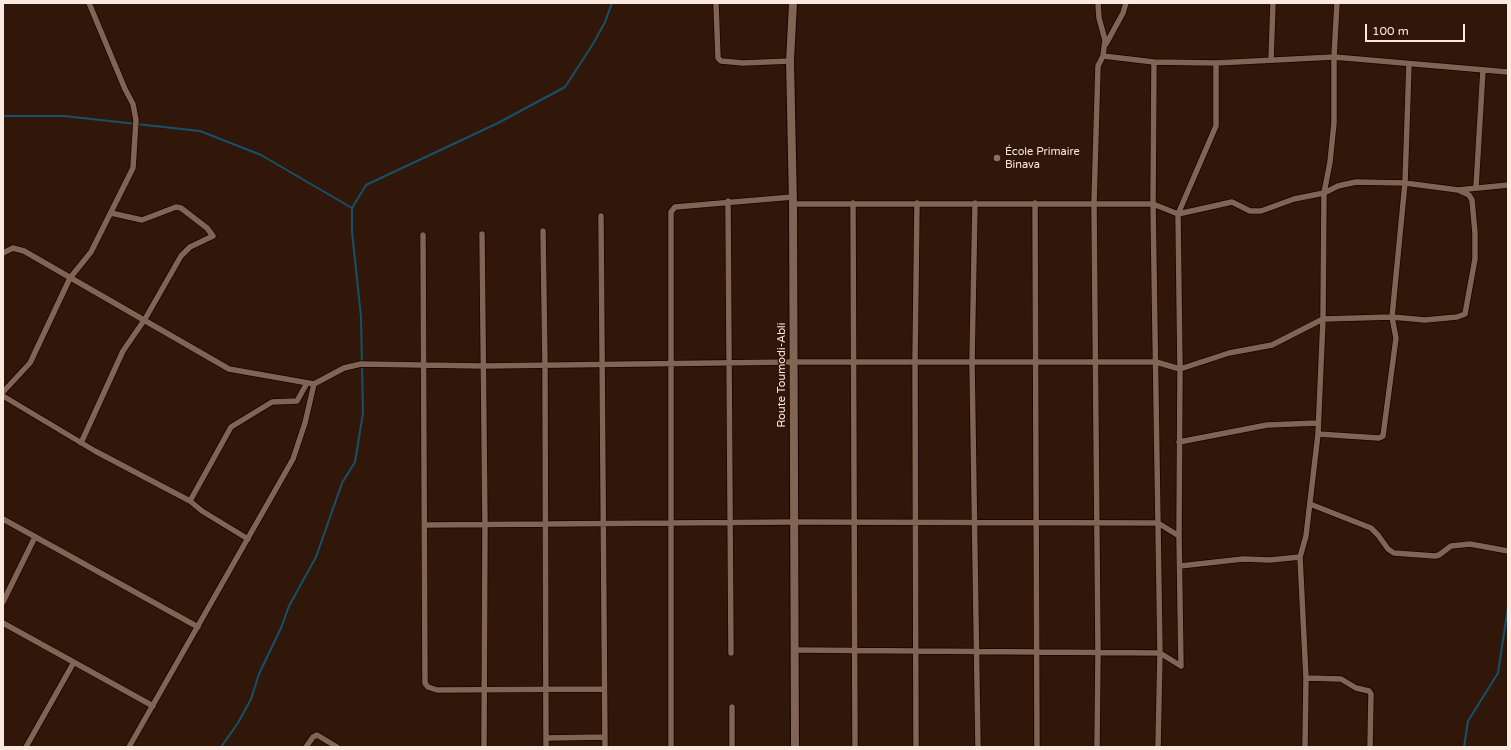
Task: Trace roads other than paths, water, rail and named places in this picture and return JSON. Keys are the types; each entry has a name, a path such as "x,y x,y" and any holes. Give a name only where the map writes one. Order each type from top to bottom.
{"street":[{"path":"3,392 30,363 70,278 92,252 133,168 136,120 134,104 126,89 89,3"},
{"path":"716,3 718,58 721,61 743,63 790,61"},
{"name":"Route Toumodi-Abli","path":"793,3 790,61 793,200 795,747"},
{"path":"1097,747 1098,652 1094,203 1098,66 1103,56 1105,46 1105,34 1099,18 1098,3"},
{"path":"1105,46 1123,13 1126,3"},
{"path":"1270,60 1273,3"},
{"path":"1305,747 1306,678 1300,557 1306,536 1318,434 1323,319 1324,193 1330,162 1334,123 1334,56 1337,3"},
{"path":"1103,56 1154,62 1216,63 1334,56 1508,72"},
{"path":"1154,62 1153,204 1160,653 1158,747"},
{"path":"795,650 1160,653 1181,666 1178,214 1216,126 1216,63"},
{"path":"1318,434 1379,438 1383,436 1396,338 1392,317 1405,183 1409,64"},
{"path":"1476,187 1483,70"},
{"path":"3,253 13,248 24,251 145,319 229,369 314,384 352,365 483,366 602,365 670,364 793,362 1156,362 1180,369 1229,353 1272,345 1323,319 1392,317 1425,320 1458,317 1465,314 1475,259 1475,233 1472,200 1469,195 1458,190 1405,183 1356,182 1338,186 1324,193 1294,199 1261,211 1250,210 1232,202 1178,214 1153,204 1094,203 853,203 793,200 728,201 675,207 671,212 670,364 671,747"},
{"path":"1458,190 1476,187 1508,186"},
{"path":"728,201 731,653"},
{"path":"853,203 855,747"},
{"path":"916,747 915,362 917,203"},
{"path":"975,203 972,362 978,747"},
{"path":"1036,204 1035,653 1037,747"},
{"path":"81,443 123,351 145,319 185,252 213,235 207,228 181,208 174,208 142,220 111,213"},
{"path":"601,216 605,747"},
{"path":"543,231 547,690 546,747"},
{"path":"482,234 485,691 484,747"},
{"path":"423,235 425,684 428,687 437,690 485,691 604,689"},
{"path":"190,501 231,427 272,402 297,401 301,397 308,383"},
{"path":"130,747 293,459 305,423 314,384"},
{"path":"3,396 81,443 190,501 202,511 248,539"},
{"path":"1179,442 1267,425 1318,423"},
{"path":"1310,504 1371,528 1388,549 1394,553 1435,556 1452,546 1470,544 1508,551"},
{"path":"3,519 198,627"},
{"path":"424,526 794,522 1158,523 1179,536"},
{"path":"3,602 35,537"},
{"path":"1180,566 1243,558 1270,560 1300,557"},
{"path":"3,623 153,706"},
{"path":"26,747 74,662"},
{"path":"1306,678 1341,679 1356,688 1369,691 1371,694 1370,747"},
{"path":"732,707 732,747"},
{"path":"306,747 313,737 317,735 337,747"},
{"path":"547,738 605,738"}],"waterway":[{"path":"221,747 238,723 251,699 259,674 281,628 289,606 316,557 342,483 355,462 363,413 361,317 352,232 352,208 366,185 498,123 565,87 593,44 605,22 612,3"},
{"path":"3,116 64,116 200,131 261,155 352,208"},
{"path":"1464,747 1468,721 1498,673 1508,607"}],"place":[{"name":"École Primaire Binava","path":"997,158"}]}
